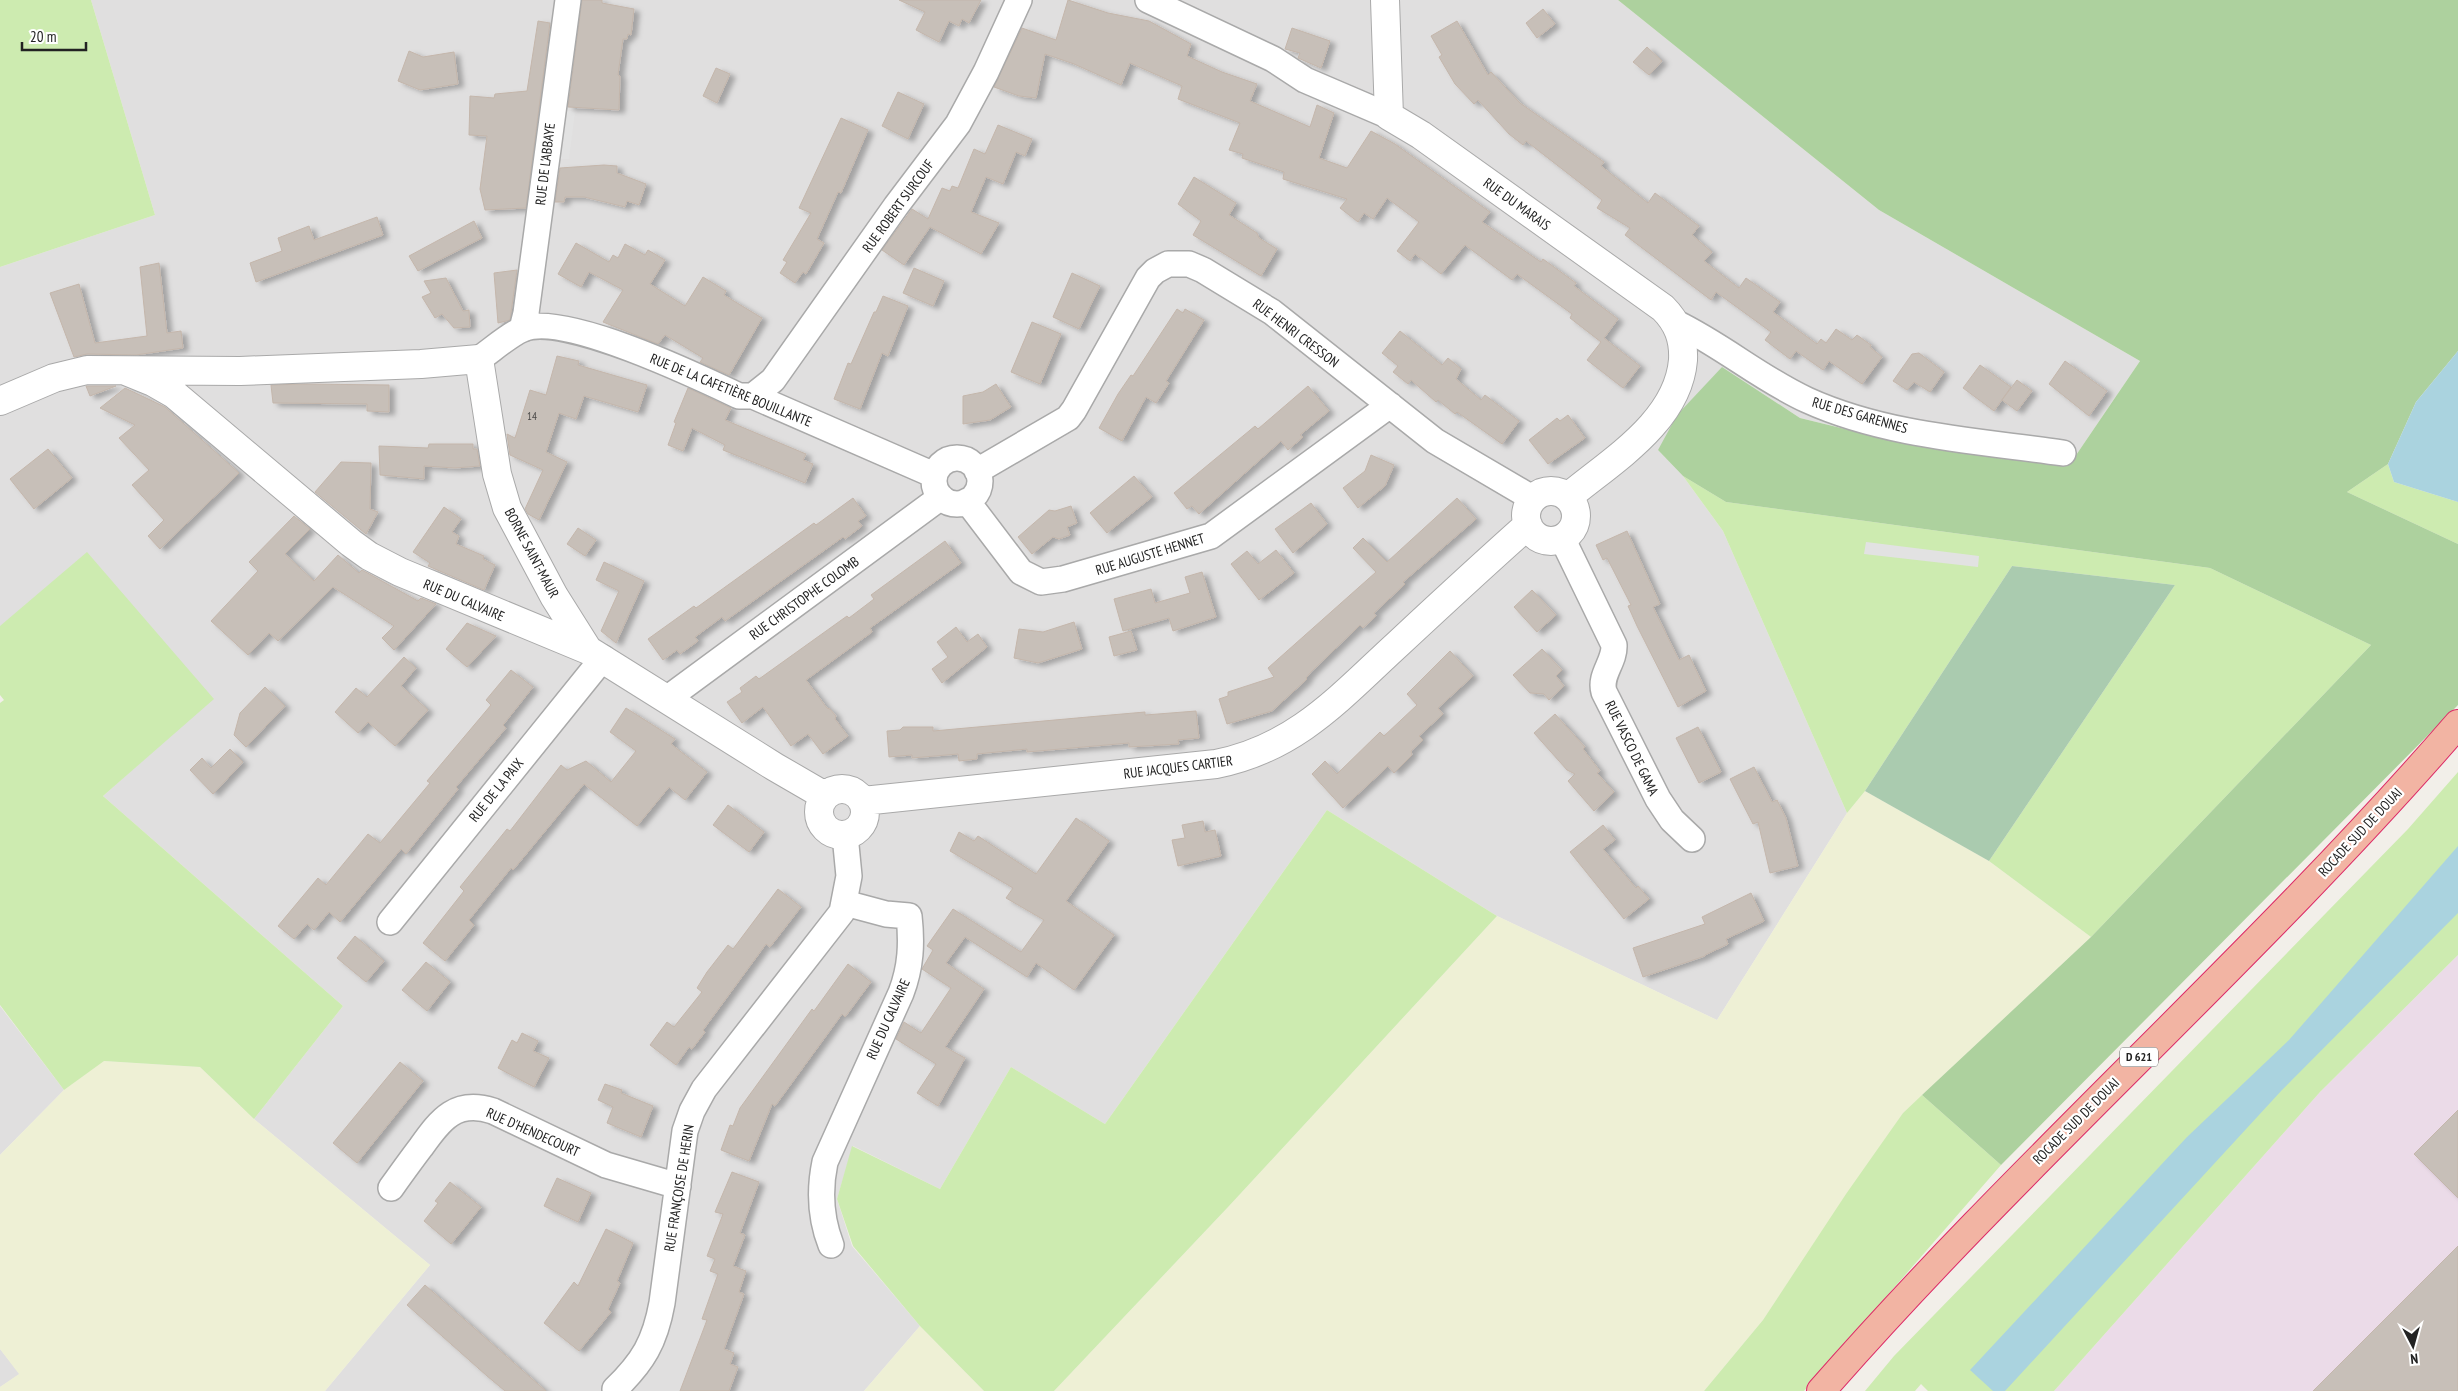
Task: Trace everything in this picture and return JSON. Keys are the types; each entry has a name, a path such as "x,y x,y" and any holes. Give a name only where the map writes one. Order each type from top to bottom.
{"highway":[{"name":"ROCADE SUD DE DOUAI","path":"1821,1391 1962,1238 2310,885 2458,724"},
{"name":"ROCADE SUD DE DOUAI","path":"1845,1391 1995,1229 2320,902 2392,825 2458,750"}],"street":[{"name":"RUE DE L'ABBAYE","path":"522,329 526,313 568,0"},
{"name":"RUE ROBERT SURCOUF","path":"753,396 773,380 896,206 958,124 986,72 1019,0"},
{"name":"RUE DU MARAIS","path":"1148,0 1274,59 1305,80 1389,116 1421,135 1663,308 1676,323 1683,346 1682,371 1668,407 1661,417 1626,450 1568,497"},
{"path":"1385,0 1389,116"},
{"name":"RUE HENRI CRESSON","path":"977,471 1068,418 1148,278 1155,271 1168,264 1188,264 1259,303 1442,446 1532,498"},
{"name":"RUE DES GARENNES","path":"1676,323 1712,341 1777,384 1824,408 1872,422 1918,432 2063,453"},
{"name":"RUE DE LA CAFETIÈRE BOUILLANTE","path":"522,329 547,326 581,333 650,357 739,396 753,396 937,486"},
{"path":"0,401 72,373 100,369 126,371 227,371 422,364 480,359 522,329"},
{"name":"BORNE SAINT-MAUR","path":"480,359 497,474 507,508 554,596 595,654"},
{"name":"RUE DU CALVAIRE","path":"126,371 163,387 186,404 351,543 369,556 412,578 595,654 668,698 774,767 825,796"},
{"path":"186,404 202,382 227,371"},
{"name":"RUE AUGUSTE HENNET","path":"967,502 1021,572 1041,582 1063,579 1211,536 1390,405"},
{"path":"953,458 967,460 977,471 980,482 977,491 967,502 953,504 937,486 940,465 953,458"},
{"name":"RUE CHRISTOPHE COLOMB","path":"668,698 937,486"},
{"path":"1553,491 1568,497 1574,507 1576,519 1571,530 1562,538 1550,541 1543,540 1532,532 1528,525 1526,509 1532,498 1541,492 1553,491"},
{"name":"RUE JACQUES CARTIER","path":"863,801 1216,764 1266,750 1314,720 1528,525"},
{"name":"RUE VASCO DE GAMA","path":"1562,538 1614,645 1613,654 1603,681 1604,692 1658,799 1672,820 1692,839"},
{"name":"RUE DE LA PAIX","path":"390,922 595,654"},
{"path":"846,788 859,795 863,801 866,816 858,829 845,835 831,832 821,822 819,809 825,796 831,791 846,788"},
{"path":"845,835 849,876 846,903"},
{"name":"RUE DU CALVAIRE","path":"831,1245 824,1228 821,1206 820,1189 825,1162 901,992 909,970 911,943 909,916 886,914 846,903"},
{"name":"RUE FRANÇOISE DE HERIN","path":"615,1389 641,1362 656,1329 685,1131 698,1099 837,920 846,903"},
{"name":"RUE D'HENDECOURT","path":"391,1188 438,1123 454,1111 474,1107 493,1112 618,1170 678,1186"}],"shaded area":[{"path":"91,0 1618,0 1879,210 2140,361 2070,464 1886,439 1800,418 1722,367 1658,450 1683,476 1723,531 1847,813 1717,1020 1497,916 1327,810 1105,1124 1011,1067 940,1189 853,1146 837,1199 852,1246 920,1326 864,1391 325,1391 430,1265 254,1119 343,1006 103,796 213,698 0,626 0,267 155,215"},
{"path":"558,109 575,112 569,159 552,159"},
{"path":"1866,542 1979,556 1978,567 1864,554"},
{"path":"2458,955 2458,1391 2054,1391 2320,1092"},
{"path":"0,1006 64,1090 0,1155"},
{"path":"0,1349 20,1374 0,1387"}],"green space":[{"path":"0,0 91,0 155,215 0,267"},
{"path":"1618,0 2458,0 2458,351 2416,402 2388,464 2347,492 2458,544 2458,705 2001,1165 1922,1095 2091,937 2371,645 2210,568 1726,502 1683,476 1658,450 1677,415 1722,367 1800,418 1886,439 2070,464 2140,361 1879,210"},
{"path":"2388,464 2394,482 2458,502 2458,544 2347,492"},
{"path":"1683,476 1726,502 2210,568 2371,645 2091,937 1989,861 2175,585 2012,566 1865,791 1847,813 1723,531"},
{"path":"87,552 214,699 103,796 343,1006 254,1119 200,1067 104,1061 64,1090 0,1005 0,703 4,700 0,695 0,626"},
{"path":"2012,566 2175,585 1989,861 1865,791"},
{"path":"2458,772 2458,955 2320,1092 2054,1391 1928,1391 1921,1384 1915,1391 1865,1391 1894,1356 2408,829"},
{"path":"1865,791 1989,861 2091,937 1903,1113 1763,1320 1704,1391 1054,1391 1229,1206 1497,916 1717,1020 1847,813"},
{"path":"1327,810 1497,916 1229,1206 1054,1391 984,1391 920,1326 853,1246 837,1199 852,1146 940,1189 1011,1067 1105,1124"},
{"path":"103,1061 200,1067 254,1119 430,1265 325,1391 0,1391 0,1387 19,1374 0,1349 0,1155 64,1090"},
{"path":"1922,1095 2001,1165 1804,1391 1704,1391 1763,1320 1846,1194 1903,1113"},
{"path":"920,1326 984,1391 864,1391"}],"water":[{"path":"2458,351 2458,502 2394,482 2388,464 2416,402"},
{"path":"2458,846 2458,913 2282,1090 2005,1391 1993,1391 1970,1370 2187,1137 2289,1040"}],"building":[{"path":"582,0 602,0 602,3 634,9 631,35 628,34 627,39 623,39 618,75 620,76 619,110 568,107"},
{"path":"899,0 981,0 969,23 962,19 959,26 949,21 939,42 916,30 925,12"},
{"path":"1068,0 1108,13 1149,21 1191,44 1187,56 1222,72 1257,84 1250,101 1310,127 1317,105 1334,113 1319,158 1347,168 1371,131 1395,144 1490,212 1482,222 1541,262 1543,259 1576,283 1574,286 1618,319 1604,338 1640,366 1623,388 1587,360 1601,342 1570,318 1572,314 1517,274 1512,280 1465,245 1441,274 1415,254 1410,261 1397,251 1419,222 1387,198 1373,219 1364,213 1358,222 1340,208 1347,199 1283,179 1284,172 1242,158 1243,154 1229,150 1240,123 1178,99 1182,86 1130,63 1121,85 1074,64 1045,54 1036,98 1019,96 994,87 1022,28 1056,40"},
{"path":"1543,9 1555,24 1537,38 1526,23"},
{"path":"538,21 550,23 526,208 485,210 480,189 487,136 469,135 470,96 494,98 495,94 527,91"},
{"path":"1457,21 1488,75 1491,72 1520,103 1604,162 1601,166 1648,203 1655,193 1699,226 1692,235 1712,252 1704,261 1739,288 1746,278 1780,302 1773,312 1817,344 1821,339 1826,343 1836,329 1852,340 1857,335 1871,345 1870,347 1882,357 1862,384 1829,361 1823,370 1796,351 1790,359 1765,340 1771,332 1716,292 1711,300 1625,235 1630,228 1597,208 1602,200 1526,141 1523,145 1509,134 1478,100 1474,104 1455,84 1439,57 1442,55 1431,36"},
{"path":"1292,28 1330,41 1321,68 1298,58 1300,53 1285,49"},
{"path":"1647,47 1662,61 1649,75 1633,62"},
{"path":"409,51 423,57 454,52 458,84 420,90 398,81"},
{"path":"716,68 730,74 717,103 703,96"},
{"path":"898,92 924,104 908,139 882,126"},
{"path":"841,118 868,130 841,193 838,192 817,239 824,243 806,274 803,272 795,283 780,273 787,262 783,260 811,213 799,208"},
{"path":"998,125 1032,139 1025,156 1016,152 1003,184 986,177 971,212 999,223 981,254 930,227 904,265 882,250 912,209 928,219 942,188 950,191 952,186 958,188 974,149 985,154"},
{"path":"617,166 617,173 646,184 639,205 627,201 625,207 584,197 565,197 564,202 555,202 560,168"},
{"path":"1194,177 1236,203 1229,215 1277,249 1261,276 1193,235 1201,221 1178,204"},
{"path":"377,217 383,235 256,282 250,263 282,251 278,238 309,226 314,240"},
{"path":"474,221 482,238 418,271 409,256"},
{"path":"576,243 609,262 613,255 618,258 625,244 645,255 648,250 665,260 650,284 685,306 703,277 726,291 724,295 762,318 729,375 700,362 703,358 665,335 658,344 603,322 623,290 589,272 581,287 558,274"},
{"path":"159,263 167,333 181,331 183,348 136,355 87,354 74,357 50,293 79,284 95,343 147,336 140,267"},
{"path":"914,268 944,281 933,306 903,293"},
{"path":"517,270 510,320 498,323 494,273"},
{"path":"1072,273 1100,286 1079,329 1053,317"},
{"path":"446,278 463,311 469,310 470,327 454,328 442,314 435,318 422,297 431,293 424,281"},
{"path":"883,296 908,306 888,356 882,353 860,409 834,399 848,363 851,364"},
{"path":"1177,309 1183,313 1185,309 1204,320 1166,381 1169,383 1156,403 1146,397 1122,441 1099,428 1118,394 1131,375 1133,376"},
{"path":"1032,322 1061,334 1040,384 1011,372"},
{"path":"1400,331 1442,365 1448,358 1461,369 1456,379 1481,400 1485,395 1519,421 1502,444 1457,412 1455,414 1438,400 1436,402 1411,380 1408,384 1393,372 1398,366 1382,353"},
{"path":"1919,353 1944,372 1930,392 1914,382 1907,390 1893,381 1912,354"},
{"path":"557,356 579,361 578,365 647,385 638,412 584,396 576,419 559,413 546,452 567,462 539,520 528,514 525,509 543,470 510,455 507,434 515,438 530,390 546,395"},
{"path":"2065,361 2107,391 2089,416 2049,384"},
{"path":"1980,365 2011,387 1994,411 1963,388"},
{"path":"2017,380 2032,391 2017,411 2002,400"},
{"path":"996,384 1011,407 990,420 963,424 963,396 983,392"},
{"path":"271,385 389,385 389,412 367,411 367,404 273,403"},
{"path":"86,386 116,386 90,396"},
{"path":"1308,386 1329,411 1300,435 1303,437 1288,450 1281,441 1199,514 1192,506 1187,509 1174,493 1255,426 1258,429"},
{"path":"125,388 165,407 239,473 160,549 148,536 164,520 132,485 149,470 119,438 135,425 100,408"},
{"path":"688,388 731,408 725,420 806,454 803,460 813,464 805,483 723,450 725,445 692,428 683,451 668,445 676,423 674,422"},
{"path":"1568,415 1585,438 1548,464 1529,440 1557,418 1560,421"},
{"path":"429,444 473,444 473,449 477,449 480,466 455,468 424,466 424,479 380,475 379,446 428,448"},
{"path":"48,449 72,478 34,509 10,479"},
{"path":"1371,455 1394,465 1385,486 1358,508 1343,488 1365,471"},
{"path":"341,462 371,463 370,509 378,512 366,534 315,492"},
{"path":"1134,476 1152,497 1107,533 1090,513"},
{"path":"853,498 866,516 858,521 862,526 845,539 843,537 725,621 722,617 695,637 698,641 680,654 677,650 663,660 648,639 694,606 696,608 814,523 816,525"},
{"path":"1457,498 1476,519 1403,582 1405,584 1374,613 1376,616 1363,628 1360,625 1311,672 1307,679 1272,711 1227,724 1219,699 1228,696 1228,692 1274,677 1268,668 1376,572 1353,548 1363,538 1387,562"},
{"path":"1311,503 1327,524 1293,553 1275,529"},
{"path":"1071,506 1077,523 1067,527 1070,535 1059,539 1053,537 1032,554 1018,537 1049,510 1055,511"},
{"path":"444,507 461,519 452,532 459,536 456,544 484,556 483,559 495,565 484,590 428,566 430,563 413,552"},
{"path":"294,516 310,529 285,554 314,581 338,555 359,573 362,570 418,601 421,598 436,604 394,650 382,638 394,626 333,587 278,641 269,633 248,655 211,621 258,571 249,562"},
{"path":"578,528 596,540 585,556 567,544"},
{"path":"1627,531 1660,604 1653,607 1679,660 1689,655 1706,691 1678,707 1637,626 1628,606 1631,605 1607,558 1603,560 1596,545"},
{"path":"945,541 961,563 870,628 872,632 806,680 827,708 836,716 835,719 848,736 823,754 808,734 791,746 763,707 742,723 727,702 742,692 740,688 756,676 759,679 847,616 849,618 874,599 871,595"},
{"path":"1276,550 1294,573 1259,600 1231,564 1247,551 1258,564"},
{"path":"604,562 644,581 616,643 601,631 619,591 596,580"},
{"path":"1202,572 1216,617 1173,631 1169,618 1123,631 1114,599 1151,589 1155,603 1190,593 1185,577"},
{"path":"1532,590 1556,615 1537,632 1514,607"},
{"path":"1074,622 1082,649 1038,663 1014,658 1019,629 1043,632"},
{"path":"467,623 496,636 467,667 446,649"},
{"path":"956,627 967,642 978,634 987,647 942,683 932,669 948,657 937,642"},
{"path":"1131,631 1137,650 1114,656 1109,637"},
{"path":"1542,649 1562,670 1556,676 1564,686 1549,700 1544,694 1530,693 1513,675"},
{"path":"1450,651 1473,676 1438,708 1443,714 1419,736 1423,740 1411,751 1412,755 1394,773 1388,766 1343,808 1312,774 1325,761 1337,774 1380,732 1384,736 1417,705 1407,694"},
{"path":"404,657 416,668 401,686 428,710 395,746 368,722 358,733 335,712 356,688 367,697"},
{"path":"511,670 533,687 503,725 506,728 456,787 458,789 406,854 401,849 340,922 329,912 314,930 307,924 294,939 278,926 318,878 326,885 368,834 380,843 430,783 427,781 491,705 486,700"},
{"path":"265,687 285,706 246,747 234,735 240,713"},
{"path":"626,708 675,739 671,744 707,772 685,800 669,787 637,826 584,784 513,870 511,868 469,920 474,925 445,961 423,943 464,891 460,887 507,829 510,831 561,765 567,770 586,761 611,782 636,751 610,732"},
{"path":"1196,711 1199,738 1178,740 1179,744 1129,747 1129,743 1027,752 1027,749 977,754 977,759 959,761 958,754 912,758 912,755 889,757 887,731 900,730 903,727 933,727 933,731 1145,712 1145,715"},
{"path":"1555,714 1585,747 1583,749 1600,771 1597,773 1614,792 1594,811 1568,781 1575,774 1567,770 1534,733"},
{"path":"1698,727 1721,772 1699,783 1676,738"},
{"path":"230,749 243,762 213,794 190,770 202,758 211,768"},
{"path":"1754,767 1772,802 1777,800 1786,818 1798,866 1770,873 1758,822 1753,824 1730,779"},
{"path":"728,805 764,832 749,852 713,825"},
{"path":"1076,818 1109,841 1066,901 1114,935 1074,990 1036,963 1027,977 965,937 946,963 984,989 945,1047 965,1058 938,1106 917,1093 936,1064 896,1039 904,1022 921,1033 951,988 922,969 933,950 927,946 953,909 1021,952 1044,920 1006,898 1013,888 950,851 959,832 974,841 978,836 1036,874"},
{"path":"1203,821 1205,832 1215,830 1221,856 1178,866 1172,840 1185,838 1182,825"},
{"path":"1603,825 1615,840 1603,849 1636,888 1638,886 1649,899 1624,919 1570,852"},
{"path":"778,889 801,907 770,947 766,944 703,1030 705,1032 692,1049 689,1047 676,1065 650,1045 667,1022 674,1027 702,992 697,988 707,972 728,945 733,949"},
{"path":"1751,893 1764,921 1726,939 1728,944 1705,956 1643,977 1633,948 1705,924 1702,917"},
{"path":"355,936 384,961 366,982 337,958"},
{"path":"426,962 450,982 427,1011 402,990"},
{"path":"848,964 871,982 845,1017 842,1014 775,1106 772,1104 749,1161 721,1150 730,1125 733,1126 740,1108 812,1009 814,1011"},
{"path":"522,1033 538,1041 533,1051 549,1058 534,1087 498,1068 512,1040 517,1043"},
{"path":"400,1062 423,1081 357,1163 333,1143"},
{"path":"605,1084 622,1090 621,1093 653,1106 641,1137 607,1123 613,1107 598,1100"},
{"path":"2458,1110 2458,1198 2414,1154"},
{"path":"732,1172 759,1182 740,1233 745,1235 733,1266 746,1271 739,1292 744,1294 724,1349 734,1353 730,1364 738,1367 729,1391 680,1391 707,1320 702,1319 718,1274 710,1271 715,1259 707,1256 723,1214 715,1212"},
{"path":"557,1178 591,1193 578,1222 544,1206"},
{"path":"450,1182 481,1207 451,1244 424,1221 438,1203 435,1201"},
{"path":"606,1229 633,1243 617,1281 620,1283 608,1309 611,1312 579,1351 544,1323 574,1282 578,1286"},
{"path":"2458,1246 2458,1391 2313,1391"},
{"path":"425,1285 546,1391 505,1391 487,1376 407,1305"}]}
